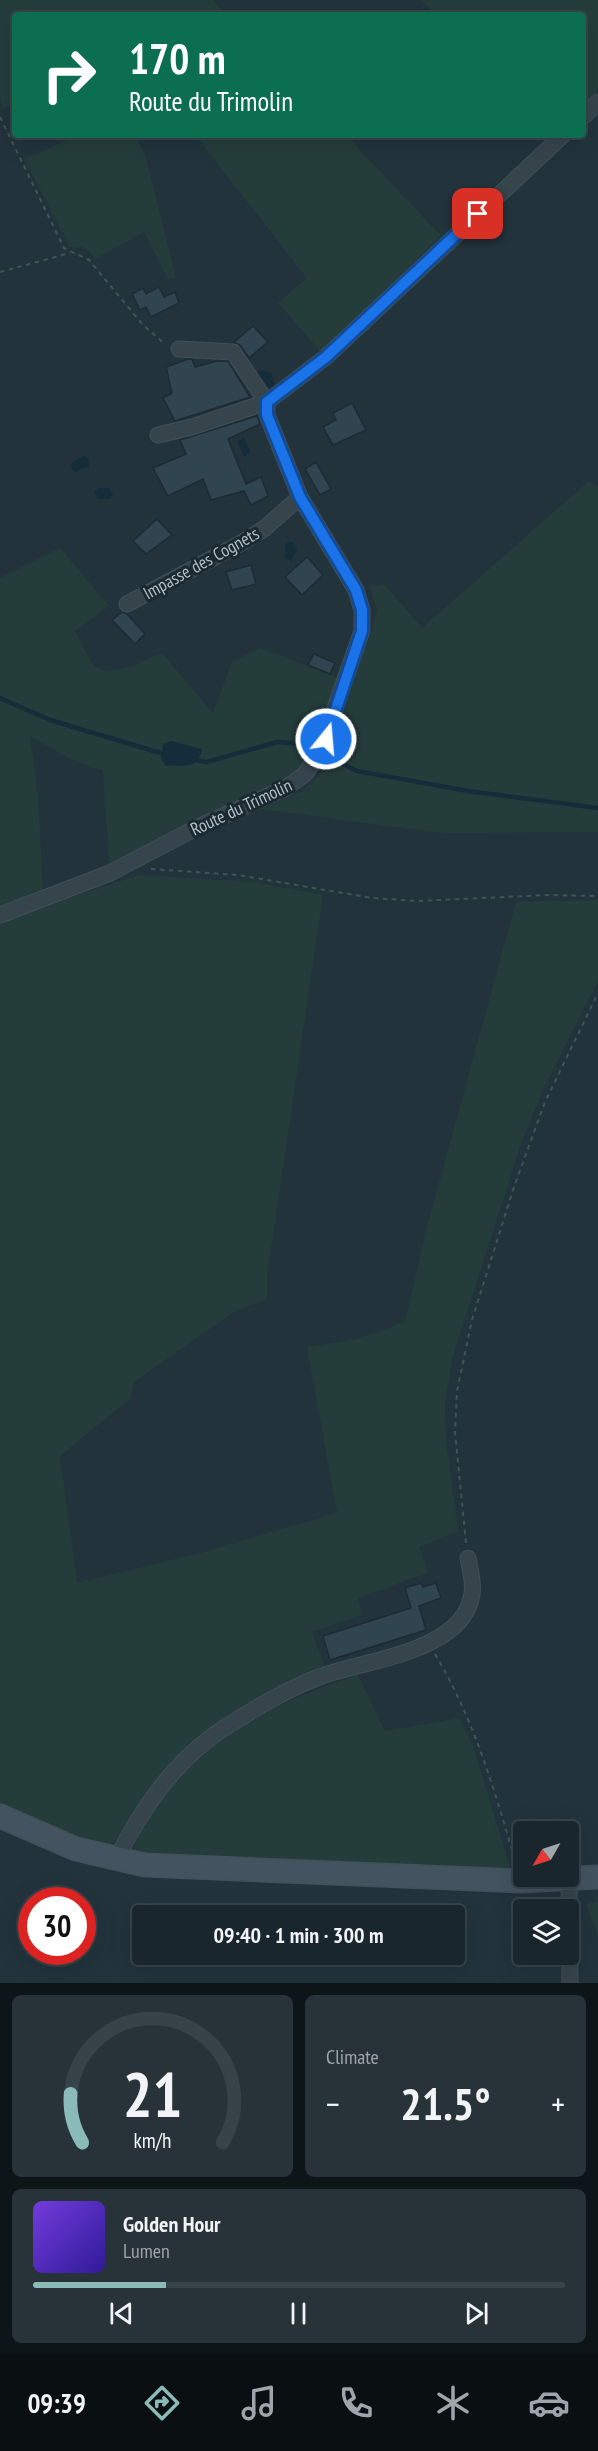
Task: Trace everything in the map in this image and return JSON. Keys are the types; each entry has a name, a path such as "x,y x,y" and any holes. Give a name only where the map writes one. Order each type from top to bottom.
{"street":[{"path":"586,114 598,102"},
{"path":"158,435 192,427 267,402 326,357 560,138"},
{"path":"179,349 233,352 267,402"},
{"name":"Route du Trimolin","path":"0,915 131,864 198,827 291,784 305,774 318,756 362,631 362,610 356,590 300,497 267,415 267,402"},
{"name":"Impasse des Cognets","path":"127,604 243,542 265,528 300,497"},
{"path":"116,1860 128,1836 165,1779 183,1761 222,1730 322,1676 429,1644 460,1618 468,1609 473,1586 468,1558"},
{"path":"0,1816 76,1849 116,1860 191,1869 513,1881"},
{"path":"579,1878 598,1877"},
{"path":"569,1887 570,1983"}],"path":[{"path":"0,117 64,248 70,253 89,260 143,325 162,343 179,349"},
{"path":"0,272 70,253"},
{"path":"131,864 151,870 238,875 372,898 417,901 548,895 598,896"},
{"path":"468,1558 455,1432 457,1391 472,1320 514,1187 545,1102 598,993"},
{"path":"429,1644 472,1730 491,1776 513,1853"}],"green space":[{"path":"0,0 213,0 224,12 12,12 12,105 3,108 0,100"},
{"path":"421,0 598,0 598,90 586,102 586,12 434,12"},
{"path":"72,138 136,138 146,158 176,278 168,279 144,232 95,259 85,247 70,247 24,159"},
{"path":"197,138 349,138 441,236 320,351 278,303 307,278"},
{"path":"589,481 598,487 598,832 443,833 260,809 301,792 322,773 345,698 372,632 377,610 369,586 384,584 422,628"},
{"path":"60,548 109,606 75,631 91,661 101,669 118,670 162,653 213,713 232,662 260,648 338,678 316,743 293,776 109,864 103,771 72,760 30,736 38,797 43,890 0,906 0,578"},
{"path":"138,875 253,882 323,895 267,1277 267,1299 235,1311 134,1382 131,1398 60,1456 77,1583 204,1552 337,1513 307,1347 358,1339 405,1322 427,1227 516,902 598,900 598,981 544,1088 522,1141 452,1359 445,1405 446,1439 458,1532 419,1547 428,1572 358,1599 362,1615 312,1632 326,1670 232,1718 182,1752 155,1782 116,1840 107,1846 94,1844 0,1805 0,921"},
{"path":"358,1675 385,1731 460,1718 474,1749 511,1870 146,1854 134,1849 143,1825 157,1804 187,1768 209,1747 262,1714"},
{"path":"598,1902 598,1935 586,1904"}],"water":[{"path":"261,370 271,373 275,385 268,389 257,372"},
{"path":"244,438 251,453 244,457 237,441"},
{"path":"83,456 88,457 89,467 77,472 73,471 71,464"},
{"path":"98,488 109,488 113,495 109,499 98,499 94,493"},
{"path":"289,541 294,543 297,550 291,561 285,557 285,544"},
{"path":"171,741 202,749 200,756 189,765 166,766 161,759 163,744"}],"building":[{"path":"159,287 164,297 175,292 179,303 151,317 146,307 140,310 132,294 143,288 146,294"},
{"path":"253,326 268,342 249,358 241,346 234,342"},
{"path":"192,359 195,367 217,361 228,361 250,397 175,421 163,398 172,393 166,367"},
{"path":"352,403 366,430 333,445 323,427 336,420 333,413"},
{"path":"257,416 260,424 228,439 246,484 261,477 268,496 251,505 244,491 211,500 203,479 168,496 153,468 186,454 180,440"},
{"path":"316,462 331,489 320,495 305,469"},
{"path":"157,519 172,535 146,554 133,541"},
{"path":"307,557 323,575 302,595 285,577"},
{"path":"251,565 256,584 232,590 226,572"},
{"path":"122,612 127,614 145,634 135,644 112,620"},
{"path":"314,654 335,663 330,674 308,665"},
{"path":"421,1583 423,1587 436,1583 441,1598 419,1606 426,1630 330,1660 323,1636 411,1608 405,1588"}],"waterway":[{"path":"0,698 50,720 167,755"},
{"path":"195,760 207,762 277,742 303,744 357,771 468,791 598,808"}],"route":[{"path":"326,739 362,631 362,610 356,590 300,497 267,415 267,402 326,357 478,214"}]}
